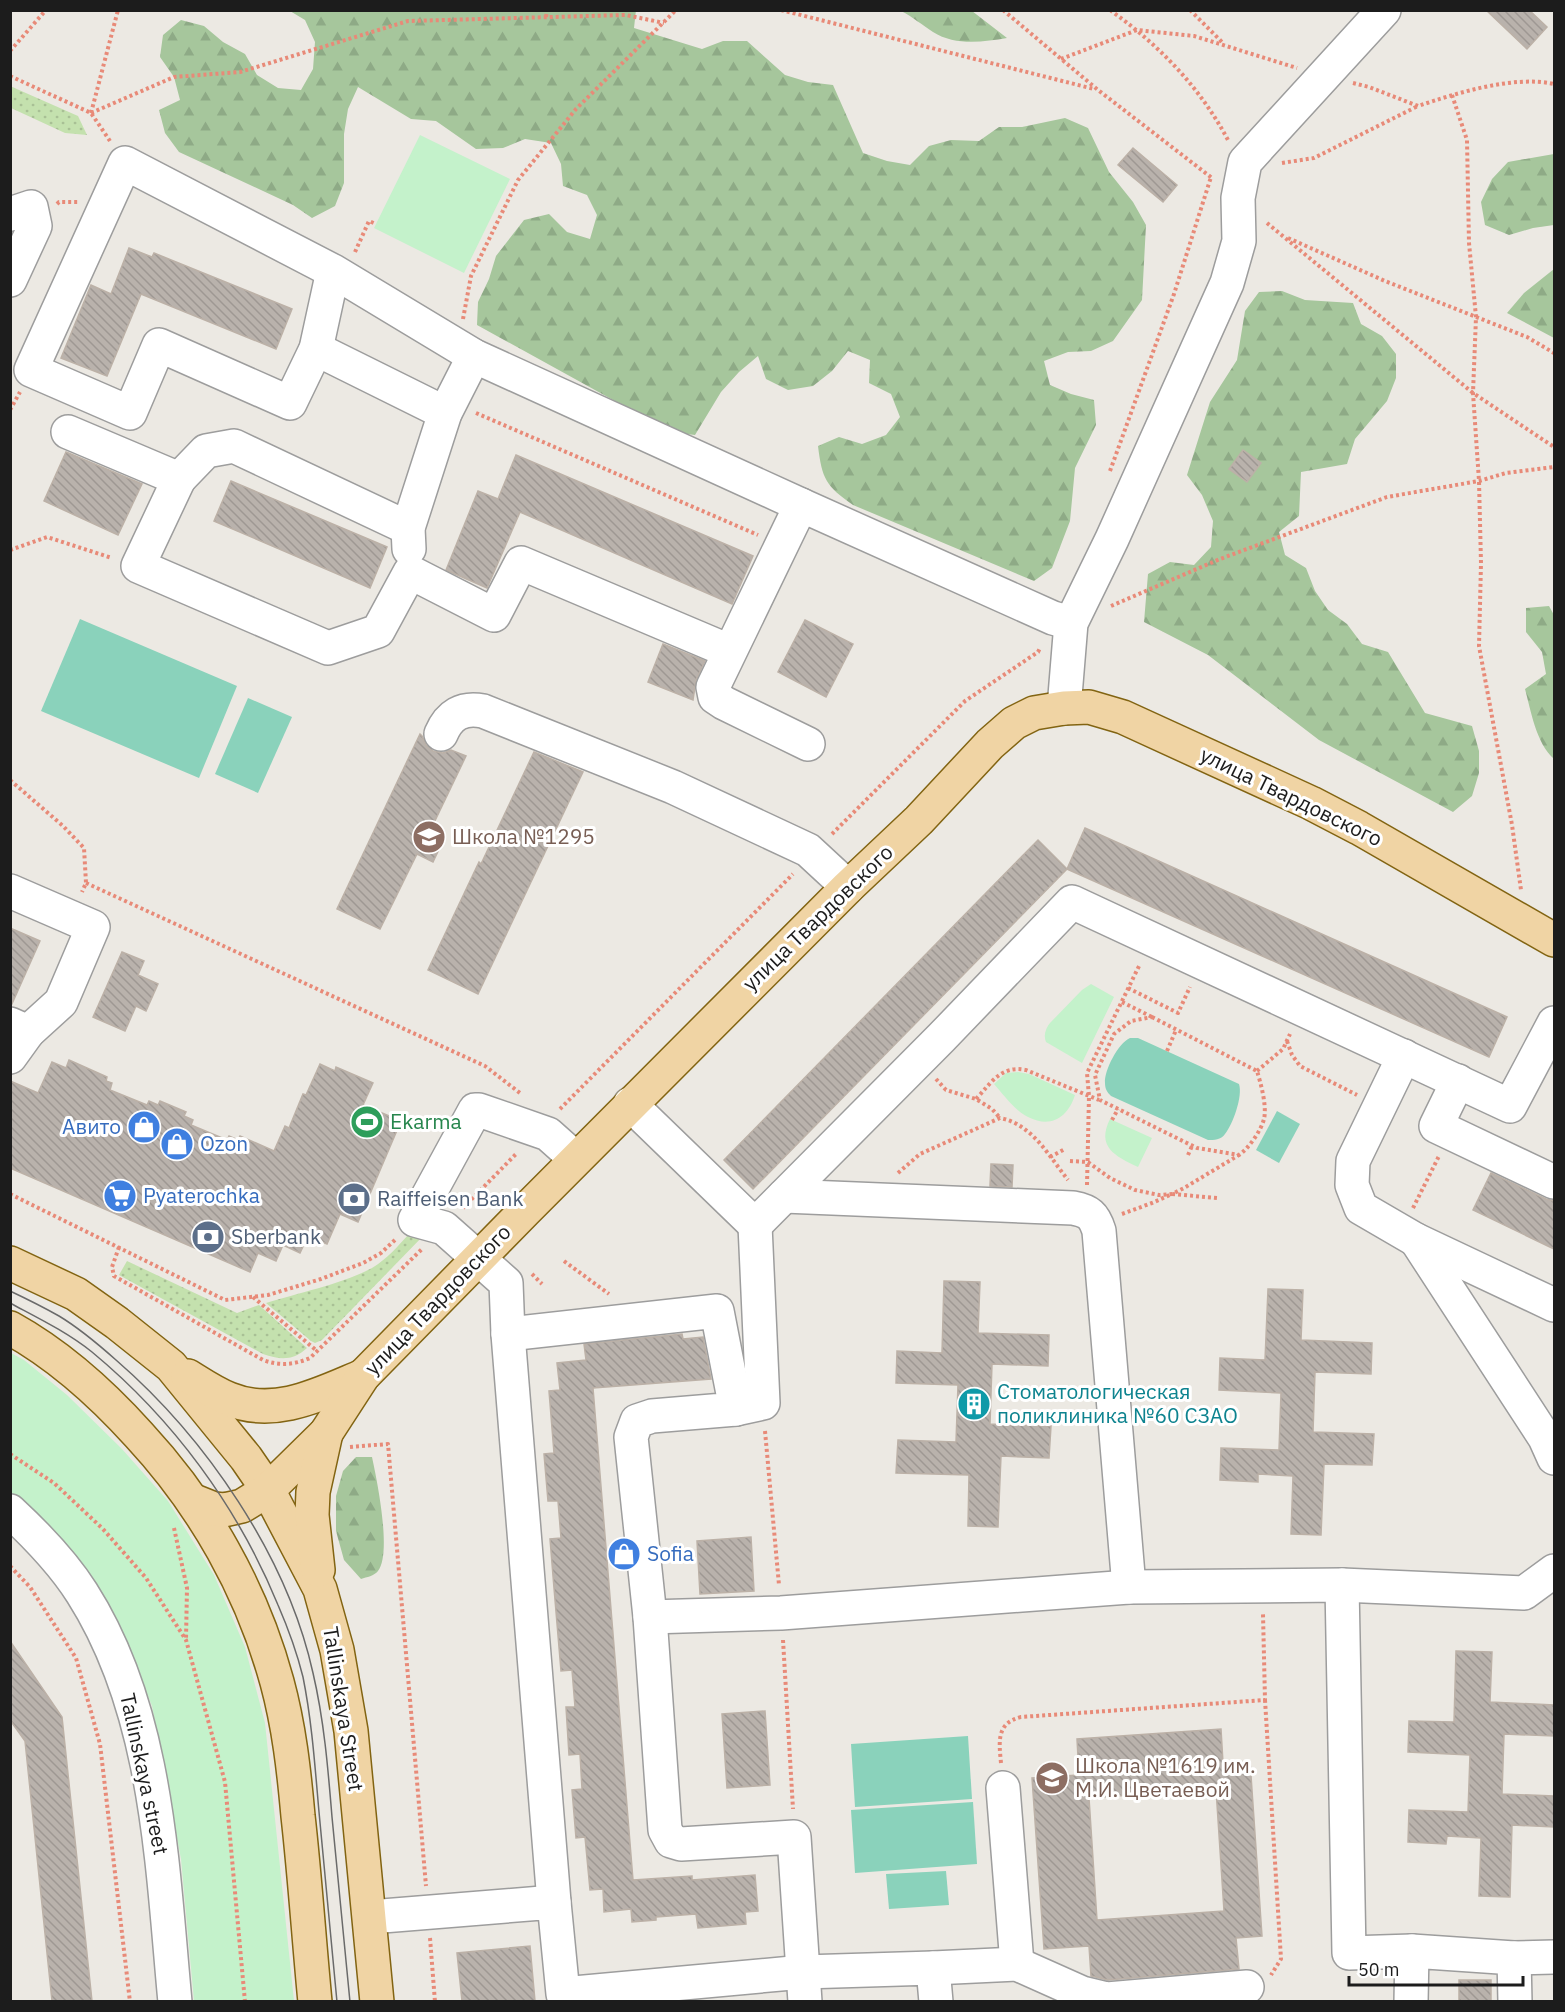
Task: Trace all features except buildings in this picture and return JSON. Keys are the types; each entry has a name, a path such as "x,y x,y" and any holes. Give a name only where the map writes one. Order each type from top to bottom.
{"main road":[{"name":"улица Твардовского","path":"183,1511 224,1510 242,1506 338,1440 363,1376 630,1104 848,887 919,820 990,744 1026,716 1040,711 1089,707 1123,717 1311,803 1554,940"},
{"name":"Tallinskaya Street","path":"10,1263 76,1294 171,1366 246,1458 268,1490 320,1589 337,1650 347,1707 377,2001"},
{"path":"10,1328 54,1356 113,1407 153,1449 183,1511 234,1570 250,1604 277,1683 292,1756 315,2001"},
{"path":"171,1366 206,1388 229,1399 258,1406 295,1403 363,1376"},
{"path":"320,1589 312,1502 315,1479 338,1440"}],"street":[{"path":"1064,708 1062,620 1112,538 1227,283 1239,240 1238,198 1245,162 1384,10"},
{"path":"342,265 316,349 290,403 159,345 130,413 31,370 125,163 342,265 468,343 801,505 1062,620"},
{"path":"10,214 31,207 35,226 10,280"},
{"path":"408,528 234,446 207,452 179,479 138,567 328,648 378,631 410,572 408,528 468,343"},
{"path":"316,349 448,407"},
{"path":"68,432 179,479"},
{"path":"801,505 713,687 716,698 724,703 808,744"},
{"path":"410,572 494,615 521,563 729,651"},
{"path":"441,734 446,722 462,711 473,709 483,711 673,787 813,854 848,887"},
{"path":"10,891 93,927 61,1002 16,1038"},
{"path":"755,1225 1072,902 1510,1106 1554,1023"},
{"path":"1404,1056 1353,1161 1352,1185 1361,1208 1416,1240 1554,1305"},
{"path":"1458,1081 1436,1126 1554,1182"},
{"path":"630,1104 755,1225 763,1403 736,1409 652,1416 637,1421 631,1437 650,1617 665,1830 671,1841 681,1844 794,1837 804,1987"},
{"path":"576,1159 548,1134 475,1110 429,1224 479,1258 506,1283 508,1334 554,1902 564,1998 804,1987 933,1968 1017,1964 1082,1993 1107,1999 1247,1987"},
{"path":"784,1196 1073,1208 1085,1210 1095,1218 1099,1231 1129,1587"},
{"path":"1416,1240 1545,1438 1554,1458"},
{"path":"508,1334 717,1311 736,1409"},
{"name":"Tallinskaya street","path":"10,1511 59,1561 82,1593 113,1649 134,1706 161,1853 174,2001"},
{"path":"650,1617 781,1613 1129,1587 1342,1585 1524,1593 1554,1571"},
{"path":"1342,1585 1349,1953 1412,1951 1514,1958 1554,1957"},
{"path":"1003,1788 1017,1964"},
{"path":"370,1917 554,1902"},
{"path":"1411,2001 1412,1951"},
{"path":"1514,1958 1515,2001"},
{"path":"933,1968 936,2001"}],"path":[{"path":"10,51 46,10"},
{"path":"91,113 118,10"},
{"path":"546,17 547,10"},
{"path":"468,343 471,276 518,180 576,110 676,10"},
{"path":"781,10 1098,90"},
{"path":"1003,10 1098,90 1193,164"},
{"path":"1110,10 1137,30 1185,77 1219,123 1236,156 1245,162 1266,166 1314,158 1418,106 1452,94 1483,87 1539,81 1554,84"},
{"path":"1190,10 1223,44"},
{"path":"91,113 174,77 240,72 408,21 627,15 664,22"},
{"path":"1061,59 1137,30 1194,36 1324,77 1369,87 1418,106"},
{"path":"10,76 91,113 125,163"},
{"path":"1452,94 1467,140 1469,243 1476,317 1473,393 1479,481 1481,563 1479,646 1512,825 1521,891"},
{"path":"1107,479 1174,294 1211,177"},
{"path":"1238,198 1473,393 1554,447"},
{"path":"342,265 369,221 376,224"},
{"path":"1281,235 1385,281 1527,337 1554,352"},
{"path":"448,407 781,545"},
{"path":"118,1247 112,1267 114,1276 263,1360 275,1364 297,1363 310,1358 429,1224 538,1131 965,701 1038,652 1062,620 1387,497 1479,481 1506,473 1554,467"},
{"path":"10,550 47,537 138,567"},
{"path":"10,780 63,826 84,848 86,883 71,917"},
{"path":"86,883 485,1066 523,1095"},
{"path":"1128,988 1178,1013 1202,962"},
{"path":"1087,1186 1089,1096 1087,1073 1138,969"},
{"path":"1095,1218 1128,1213 1172,1194 1239,1155 1248,1149 1264,1119 1262,1086 1257,1071 1122,1002"},
{"path":"1100,1100 1095,1075 1114,1034 1131,1021 1152,1017"},
{"path":"1167,1051 1176,1030"},
{"path":"1287,1041 1292,1055 1300,1066 1379,1107"},
{"path":"1257,1071 1283,1049"},
{"path":"918,1061 946,1090 976,1099 992,1109 1000,1118 1013,1121 1027,1130 1075,1188"},
{"path":"976,1099 1002,1072 1014,1068 1026,1070 1100,1100 1192,1146 1239,1155"},
{"path":"1112,1120 1118,1109"},
{"path":"920,1154 1000,1118"},
{"path":"1188,1155 1192,1146"},
{"path":"1050,1157 1065,1149"},
{"path":"1070,1161 1088,1162 1110,1178 1135,1190 1159,1195 1217,1198"},
{"path":"10,1194 225,1300 268,1295 363,1263 429,1224"},
{"path":"564,1261 644,1319"},
{"path":"253,1297 317,1351"},
{"path":"338,1440 388,1444 435,2001"},
{"path":"10,1454 54,1483 103,1529 146,1578 186,1640"},
{"path":"183,1511 176,1532 187,1588 186,1640 225,1782 245,2001"},
{"path":"10,1566 30,1587 76,1658 100,1744 130,2001"},
{"path":"1247,1987 1264,1981 1274,1973 1281,1959 1265,1700 1263,1586"},
{"path":"1003,1788 999,1741 1004,1726 1012,1719 1265,1700"}],"green space":[{"path":"636,10 634,28 702,49 723,41 747,41 785,75 808,82 833,85 863,153 887,161 910,165 929,146 951,140 979,141 999,127 1022,127 1065,118 1088,128 1109,172 1133,202 1146,225 1142,300 1113,341 1091,351 1068,352 1044,361 1050,385 1094,400 1096,425 1075,468 1070,521 1052,568 1034,581 853,505 831,487 821,466 818,446 839,437 862,444 886,435 900,417 891,394 869,383 870,360 848,351 832,371 813,386 788,390 766,379 758,356 721,392 695,435 671,432 477,325 478,302 489,279 496,256 524,220 549,214 567,232 590,239 597,215 587,195 563,186 561,164 551,143 525,139 503,148 476,149 436,121 411,119 358,87 348,109 344,134 344,183 335,206 312,218 293,205 179,152 165,133 159,110 180,100 174,77 160,57 163,35 181,20 204,26 223,42 245,54 257,75 278,88 301,90 313,69 315,42 305,20 290,11"},
{"path":"901,11 972,11 1007,38 979,42 950,39 933,32"},
{"path":"10,86 78,116 87,135 65,133 11,108"},
{"path":"420,135 510,179 464,273 374,228"},
{"path":"1554,154 1554,225 1509,235 1485,225 1481,202 1492,179 1508,162"},
{"path":"1554,269 1554,338 1507,313 1524,293"},
{"path":"1282,291 1305,300 1353,303 1361,324 1382,336 1396,354 1396,378 1387,401 1355,439 1347,464 1301,472 1299,516 1279,532 1285,555 1306,568 1315,591 1328,610 1347,624 1362,644 1388,652 1425,713 1472,726 1479,751 1479,773 1472,796 1453,812 1319,740 1208,655 1144,622 1148,574 1170,562 1194,565 1211,547 1213,521 1202,495 1187,475 1210,402 1237,360 1245,311 1259,292"},
{"path":"1549,606 1554,615 1554,759 1538,736 1525,689 1546,674 1542,652 1526,632 1526,608"},
{"path":"80,619 237,686 199,778 41,711"},
{"path":"248,698 292,717 258,793 215,774"},
{"path":"1091,984 1114,997 1082,1063 1046,1042 1045,1034 1050,1023 1082,990"},
{"path":"1130,1038 1138,1038 1239,1084 1240,1095 1236,1110 1223,1136 1208,1140 1110,1095 1105,1085 1107,1072 1121,1045"},
{"path":"1006,1073 1029,1074 1075,1095 1072,1103 1063,1115 1051,1121 1044,1122 1028,1117 1018,1110 994,1084"},
{"path":"1277,1111 1300,1124 1279,1163 1256,1150"},
{"path":"1110,1119 1152,1138 1138,1167 1115,1154 1107,1144 1105,1137"},
{"path":"409,1234 425,1234 322,1340 315,1343 311,1341 266,1303 360,1274 387,1256"},
{"path":"127,1261 237,1313 259,1305 307,1348 297,1355 286,1358 263,1354 119,1275"},
{"path":"11,1353 24,1360 67,1395 122,1449 168,1501 214,1575 245,1647 265,1723 294,2001 194,2001 181,1859 152,1706 122,1634 39,1518 11,1493"},
{"path":"356,1457 372,1457 384,1533 382,1562 378,1571 361,1579 344,1560 336,1531 336,1496 343,1471"},
{"path":"968,1736 972,1799 855,1807 851,1744"},
{"path":"973,1802 977,1864 855,1873 851,1810"},
{"path":"946,1871 949,1905 889,1909 886,1874"}],"tram line":[{"path":"10,1291 74,1326 149,1391 181,1425 211,1462 238,1502 263,1543 284,1586 301,1629 320,1708 350,2002"},
{"path":"10,1303 52,1326 92,1352 150,1406 176,1436 223,1500 262,1569 292,1641 301,1668 306,1694 313,1744 337,2002"}],"place":[{"name":"Школа №1295","path":"429,837"},
{"name":"Ekarma","path":"367,1122"},
{"name":"Авито","path":"144,1127"},
{"name":"Ozon","path":"177,1144"},
{"name":"Pyaterochka","path":"120,1196"},
{"name":"Raiffeisen Bank","path":"354,1199"},
{"name":"Sberbank","path":"208,1237"},
{"name":"Стоматологическая поликлиника №60 СЗАО","path":"974,1404"},
{"name":"Sofia","path":"624,1554"},
{"name":"Школа №1619 им. М.И. Цветаевой","path":"1052,1778"}]}
